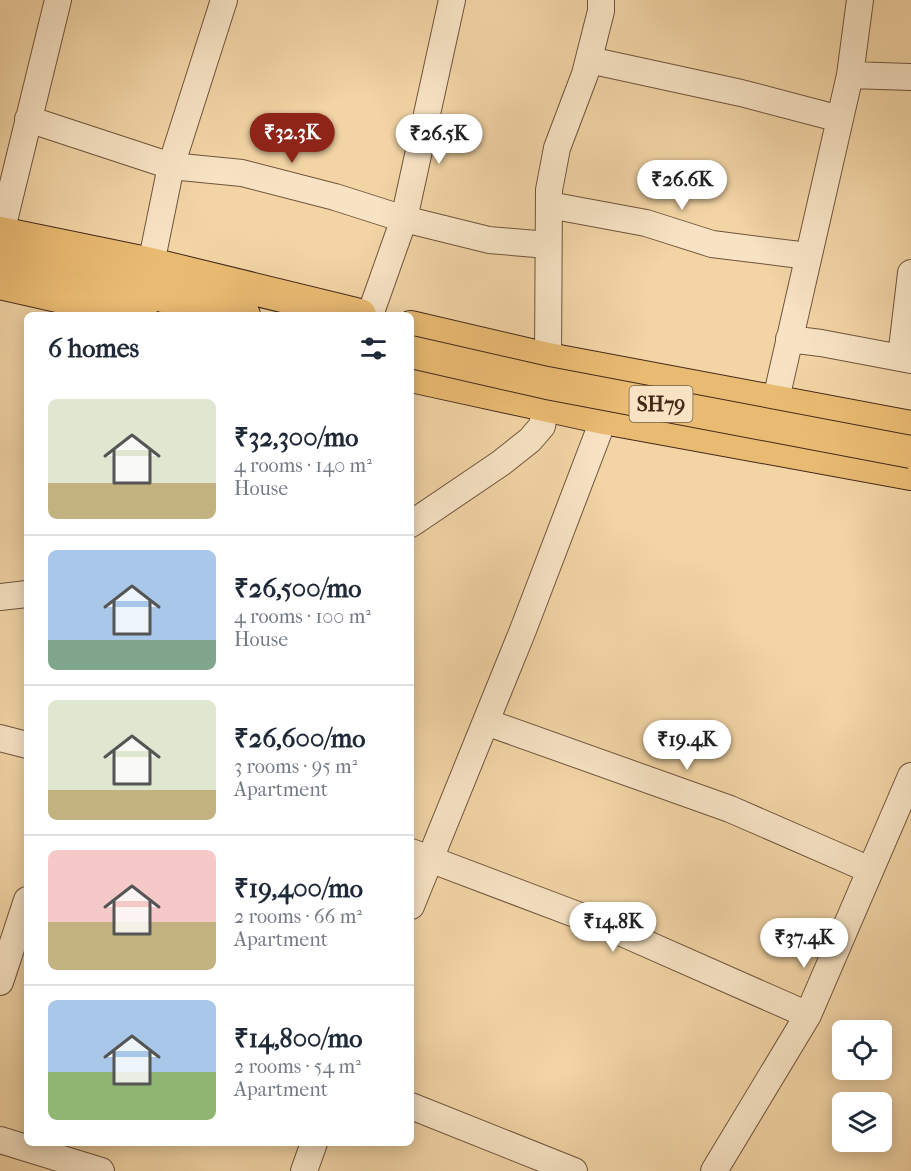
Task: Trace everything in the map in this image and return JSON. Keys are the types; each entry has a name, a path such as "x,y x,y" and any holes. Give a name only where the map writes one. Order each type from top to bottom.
{"main road":[{"path":"0,241 151,264 348,312"},
{"path":"0,241 234,312"},
{"path":"0,283 128,312"},
{"path":"414,328 548,358 911,427"},
{"name":"SH79","path":"414,353 547,383 911,452"},
{"path":"414,377 604,417 911,474"}],"street":[{"path":"0,241 58,0"},
{"path":"151,264 171,166 224,0"},
{"path":"371,312 404,219 452,0"},
{"path":"414,522 501,463 530,440 542,426 546,405 548,358 549,190 557,148 589,60 601,11 601,0"},
{"path":"766,447 850,75 860,0"},
{"path":"589,60 741,93 840,119"},
{"path":"850,75 911,77"},
{"path":"28,119 171,166 242,173 335,196 404,219 489,240 548,245"},
{"path":"549,205 646,223 712,244 808,256"},
{"path":"789,339 906,359 911,273"},
{"path":"414,891 421,855 486,722 604,417"},
{"path":"0,597 24,594"},
{"path":"486,722 730,809 870,870"},
{"path":"0,738 24,744"},
{"path":"714,1171 808,1015 911,776"},
{"path":"421,855 604,925 808,1015"},
{"path":"0,982 24,909"},
{"path":"414,1108 574,1171"},
{"path":"0,1140 100,1171"},
{"path":"304,1171 313,1146"}]}
